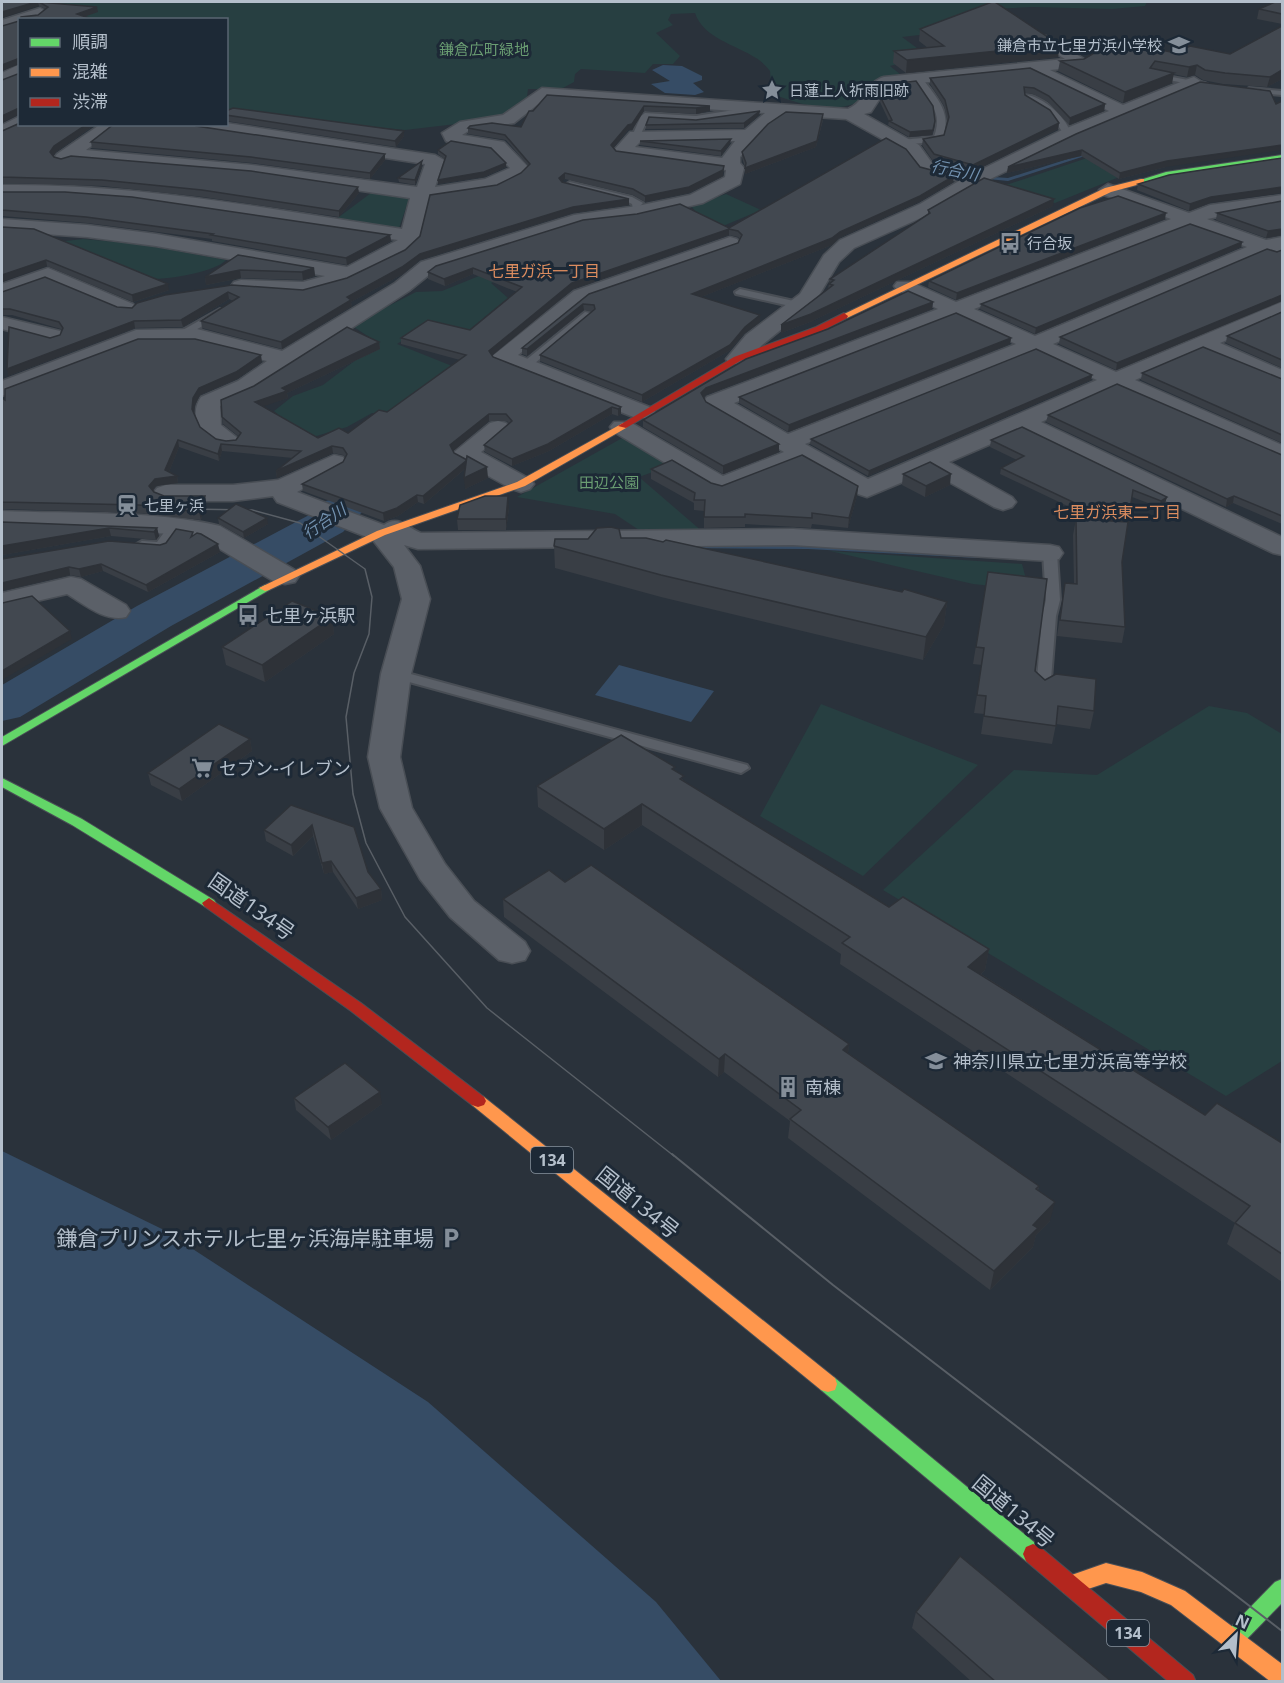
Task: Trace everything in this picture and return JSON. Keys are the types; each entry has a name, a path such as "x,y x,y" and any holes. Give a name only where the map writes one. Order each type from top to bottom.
{"main road":[{"path":"2,742 278,571 521,484 737,359 819,329 904,286 1108,190 1166,174 1282,157"},
{"name":"国道134号","path":"2,782 73,818 209,901 322,980 645,1234 1186,1682"},
{"path":"1070,1585 1106,1573 1142,1582 1178,1598 1234,1638 1282,1677"},
{"path":"1234,1638 1282,1589"}],"street":[{"path":"2,25 18,20"},
{"path":"850,114 865,108 878,86 884,82 1081,62 1046,41"},
{"path":"1034,68 1121,111"},
{"path":"2,79 18,70"},
{"path":"737,359 754,340 808,298 831,259 847,244 927,208 974,180 1068,134 1121,111 1158,99 1194,82"},
{"path":"68,154 252,170 424,194 494,182 520,170 498,146 457,139 452,137 451,133 466,126 508,119 542,93 850,114 903,142 913,149 926,167 974,180"},
{"path":"731,165 731,156 774,108"},
{"path":"2,132 16,112"},
{"path":"6,193 110,126"},
{"path":"209,126 435,160 424,194 419,198 408,242 397,251 350,274 303,288 235,293"},
{"path":"228,440 211,430 208,423 209,402 246,386 285,359 402,287 428,266 581,219 637,212 682,203 714,192 734,180 735,168 731,165 623,153 636,136 692,138 750,135"},
{"path":"156,240 293,140"},
{"path":"6,193 66,190 205,204 409,236"},
{"path":"1108,190 1188,219 1277,247"},
{"path":"1281,310 867,489 715,402 1210,210 1282,200"},
{"path":"2,225 87,231 156,240 350,274"},
{"path":"644,413 502,357 581,295 664,268 730,243"},
{"path":"622,427 722,486 793,448 1038,343 1277,247"},
{"path":"2,291 48,274 130,307"},
{"path":"904,286 1038,343 1117,381 1282,453"},
{"path":"2,323 52,336"},
{"path":"2,389 136,337 197,336 285,359"},
{"path":"1203,344 1282,378"},
{"path":"1024,423 1282,547"},
{"path":"498,428 465,453 521,484"},
{"path":"166,493 233,493 282,487 299,481 334,462"},
{"path":"930,462 1004,502"},
{"path":"282,487 286,497 302,506 418,541 793,537 1050,553"},
{"path":"2,519 176,526 211,532 244,549 278,571"},
{"path":"388,531 407,566 416,599 396,674 384,757 396,808 432,871 462,909 512,951"},
{"path":"2,601 71,585 116,611"}],"lane":[{"path":"1153,75 1213,86"},
{"path":"903,142 938,139 943,127 943,114 919,80"},
{"path":"1235,89 1282,93"},
{"path":"1028,97 1054,113 1068,134"},
{"path":"636,136 645,116 696,119 774,108"},
{"path":"566,184 629,199 638,203 635,206 637,212"},
{"path":"740,292 800,305"},
{"path":"179,335 235,293"},
{"path":"525,366 589,314"},
{"path":"131,544 161,546 176,526"},
{"path":"1043,692 1048,616 1053,600 1050,553"},
{"path":"396,674 741,768"}],"green space":[{"name":"鎌倉広町緑地","path":"50,2 1147,2 1145,6 1112,9 1032,7 993,9 928,34 902,37 921,51 913,60 890,66 906,79 876,81 871,86 862,85 864,87 858,102 837,108 815,107 772,94 770,71 760,61 713,35 699,22 695,13 671,14 668,20 673,25 656,33 680,56 673,64 653,64 645,73 581,69 575,74 574,82 561,89 528,89 527,97 499,119 405,130 228,112 228,18 85,18 57,8"},
{"path":"1249,146 1134,171 1055,203 980,184 1009,184 1108,151"},
{"path":"375,190 410,196 399,228 392,229 335,220"},
{"path":"726,194 761,210 723,226 522,272 491,283 508,298 469,330 432,321 397,344 452,366 429,385 421,415 372,413 347,427 306,439 274,411 293,396 323,385 378,343 351,325 416,292 442,291 506,265 697,213 691,206"},
{"path":"83,239 138,244 226,260 197,273 170,278 145,279 122,272 79,247 2,268 49,243"},
{"name":"田辺公園","path":"624,437 672,465 639,477 704,533 645,534 615,514 517,497"},
{"path":"830,551 1022,564 1029,590 973,584"},
{"path":"821,704 978,765 863,876 760,816"},
{"path":"1209,706 1247,713 1282,734 1282,1061 1226,1096 883,890 1014,770 1097,775"}],"water":[{"path":"663,65 682,66 702,76 702,80 693,83 704,92 695,95 665,93 651,84 670,81 652,70"},
{"path":"619,665 714,691 691,722 595,695"},
{"path":"2,1151 162,1229 428,1402 656,1602 721,1681 2,1681"}],"building":[{"path":"2,2 36,2 2,12"},
{"path":"39,2 97,7 77,14 89,18 21,18 38,15 48,7"},
{"path":"992,2 1060,45 907,60 894,51 944,46 920,29"},
{"path":"1275,2 1282,2 1282,14 1259,9"},
{"path":"18,21 18,59 2,65 2,26"},
{"path":"1282,26 1282,70 1270,77 1225,73 1205,70 1197,65 1189,67 1155,61 1150,68 1174,73 1125,92 1060,61 1084,59 1115,41 1176,53 1190,46 1230,54"},
{"path":"1030,68 1105,104 1070,118 1049,96 1034,88 1024,87 1025,95 1050,110 1059,123 973,165 934,154 923,139 944,135 949,117 945,100 930,78"},
{"path":"18,74 18,108 2,116 2,80"},
{"path":"916,81 933,106 935,121 933,130 910,132 889,121 892,120 881,98 885,91 896,91 891,84"},
{"path":"1200,82 1270,91 1276,104 1282,101 1282,145 1167,161 1120,173 1082,150 1008,167 1076,134"},
{"path":"547,95 710,106 696,108 644,106 632,124 628,125 611,145 616,151 724,166 723,170 689,187 645,196 633,189 565,173 559,178 562,182 629,199 573,207 420,254 402,267 347,297 351,300 281,342 201,321 239,297 228,292 181,320 134,321 7,369 9,327 50,338 60,335 63,328 59,322 2,309 2,292 45,277 117,307 132,308 137,303 165,295 232,285 303,290 347,278 405,250 420,236 430,195 497,185 521,173 530,164 505,135 468,128 492,123 521,127 529,111 533,111"},
{"path":"233,108 404,131 395,141 228,115 228,110"},
{"path":"760,111 744,123 646,125 649,117 696,120"},
{"path":"786,112 823,114 817,141 745,168 746,163 742,152 768,124"},
{"path":"18,124 18,126 84,126 54,146 50,152 54,157 61,159 71,156 251,171 358,187 339,211 202,190 102,180 2,177 2,131"},
{"path":"111,126 196,126 385,154 370,173 251,157 91,142"},
{"path":"886,138 906,149 920,167 954,176 920,196 840,232 832,238 692,294 760,315 745,327 730,345 642,395 540,355 595,309 594,305 583,304 527,349 522,348 589,294 738,243 742,235 738,231 729,229 572,283 489,351 493,357 621,407 618,409 612,407 548,444 512,459 484,445 512,421 506,414 489,414 450,445 454,453 467,460 423,496 417,495 397,508 383,513 302,484 343,462 347,454 343,448 332,446 276,471 301,451 221,444 218,454 178,440 165,470 177,476 155,479 149,486 154,492 164,496 205,496 199,512 139,505 2,502 2,398 5,400 5,389 138,339 195,339 261,355 236,372 199,388 193,398 192,409 200,427 216,439 236,440 241,433 222,417 221,400 254,386 347,327 379,342 282,388 287,391 255,402 318,438 339,428 348,433 379,410 387,412 466,355 401,338 428,320 470,330 522,287 473,268 444,279 428,272 436,266 583,220 637,214 680,204 729,228"},
{"path":"731,139 721,151 640,141"},
{"path":"451,141 491,148 506,163 484,172 438,180 446,156 438,150"},
{"path":"1282,158 1282,187 1211,197 1190,204 1138,184 1169,175"},
{"path":"422,161 415,180 398,178"},
{"path":"984,178 1054,199 811,314 781,325 833,285 829,284 834,280 830,279 930,213 928,210"},
{"path":"2,192 65,192 132,197 390,235 346,258 211,235 213,234 86,217 2,210"},
{"path":"1118,196 1166,213 957,293 929,281 1080,208"},
{"path":"1282,201 1282,229 1268,231 1217,213"},
{"path":"1190,224 1242,242 1036,328 981,304"},
{"path":"2,227 34,229 168,284 132,295 46,260 2,275"},
{"path":"1267,249 1277,252 1282,250 1282,295 1117,363 1060,337"},
{"path":"238,255 314,268 302,272 240,270 205,277"},
{"path":"908,291 933,302 706,388 701,393 706,402 779,444 723,466 643,420 746,359 828,329"},
{"path":"1282,312 1282,360 1227,336"},
{"path":"956,313 1011,338 789,425 739,397"},
{"path":"1203,347 1282,379 1282,435 1142,373"},
{"path":"1036,349 1092,375 869,471 811,439"},
{"path":"1117,384 1282,455 1282,516 1234,496 1227,499 1048,415"},
{"path":"1022,427 1167,497 1161,501 1133,490 1128,522 1115,522 1001,468 1024,456 991,440"},
{"path":"802,455 858,486 849,518 812,513 812,518 745,514 745,517 704,517 705,500 694,500 695,493 651,469 672,460 711,483 722,486"},
{"path":"467,456 487,467 464,478"},
{"path":"930,462 951,474 926,486 903,474"},
{"path":"485,496 508,496 506,519 457,519 460,505"},
{"path":"236,504 267,518 243,532 218,518"},
{"path":"1076,519 1128,522 1122,562 1125,627 1060,620 1065,583 1077,584"},
{"path":"2,522 157,528 154,532 109,528 2,546"},
{"path":"597,528 619,529 621,538 646,538 663,542 666,540 902,592 904,589 947,602 926,637 661,575 554,546 555,539 588,539"},
{"path":"176,529 193,532 191,537 197,533 201,534 218,544 146,585 101,564 79,569 69,567 2,583 2,559 109,541 160,545 166,543"},
{"path":"988,572 1047,579 1035,671 1045,680 1056,674 1096,679 1094,711 1058,706 1056,726 984,716 986,696 977,695 984,648 976,647"},
{"path":"32,596 70,631 2,671 2,603"},
{"path":"292,601 332,617 262,665 222,647"},
{"path":"219,724 250,739 179,789 148,773"},
{"path":"621,735 675,767 672,769 684,776 680,779 889,907 903,897 989,949 968,967 1205,1115 1217,1103 1282,1143 1282,1254 1235,1223 1250,1206 842,943 850,937 642,804 604,829 537,786"},
{"path":"291,805 354,827 368,872 381,889 356,898 331,861 322,863 312,825 291,845 264,830"},
{"name":"南棟","path":"591,865 849,1044 843,1050 1039,1186 1036,1189 1055,1202 1033,1225 1038,1228 994,1271 790,1119 801,1110 725,1054 719,1059 503,899 549,870 565,882"},
{"path":"345,1063 380,1092 328,1127 294,1098"},
{"path":"960,1556 1112,1682 996,1682 916,1612"}],"waterway":[{"name":"行合川","path":"978,177 1008,180 1092,153"},
{"name":"行合川","path":"2,706 154,616 327,523 342,510"},
{"path":"685,546 808,547 977,556"}],"tram line":[{"path":"187,509 252,510 300,523 365,569 372,597 369,634 354,673 346,717 353,794 366,843 405,917 487,1008 674,1156"},
{"path":"672,1154 833,1285 1282,1631"}],"traffic: fast":[{"path":"1141,181 1166,174 1282,157"},
{"path":"2,742 265,588"},
{"path":"2,782 77,822 209,903"},
{"path":"828,1384 1033,1554"},
{"path":"1234,1638 1282,1589"}],"traffic: slow":[{"path":"844,316 1108,190 1141,181"},
{"path":"265,588 381,533 521,484 623,426"},
{"path":"478,1101 828,1384"},
{"path":"1070,1585 1106,1573 1142,1582 1178,1598 1282,1677"}],"traffic: jam":[{"path":"623,426 737,359 819,329 844,316"},
{"path":"209,903 356,1007 478,1101"},
{"path":"1033,1554 1186,1682"}],"place":[{"name":"鎌倉市立七里ガ浜小学校","path":"1179,45"},
{"name":"日蓮上人祈雨旧跡","path":"772,90"},
{"name":"行合坂","path":"1010,243"},
{"name":"七里ヶ浜","path":"127,505"},
{"name":"七里ヶ浜駅","path":"248,615"},
{"name":"セブン-イレブン","path":"202,768"},
{"name":"神奈川県立七里ガ浜高等学校","path":"936,1061"},
{"name":"南棟","path":"788,1087"},
{"name":"鎌倉プリンスホテル七里ヶ浜海岸駐車場","path":"451,1238"}],"district":[{"name":"七里ガ浜一丁目","path":"544,271"},
{"name":"七里ガ浜東二丁目","path":"1117,512"}]}
